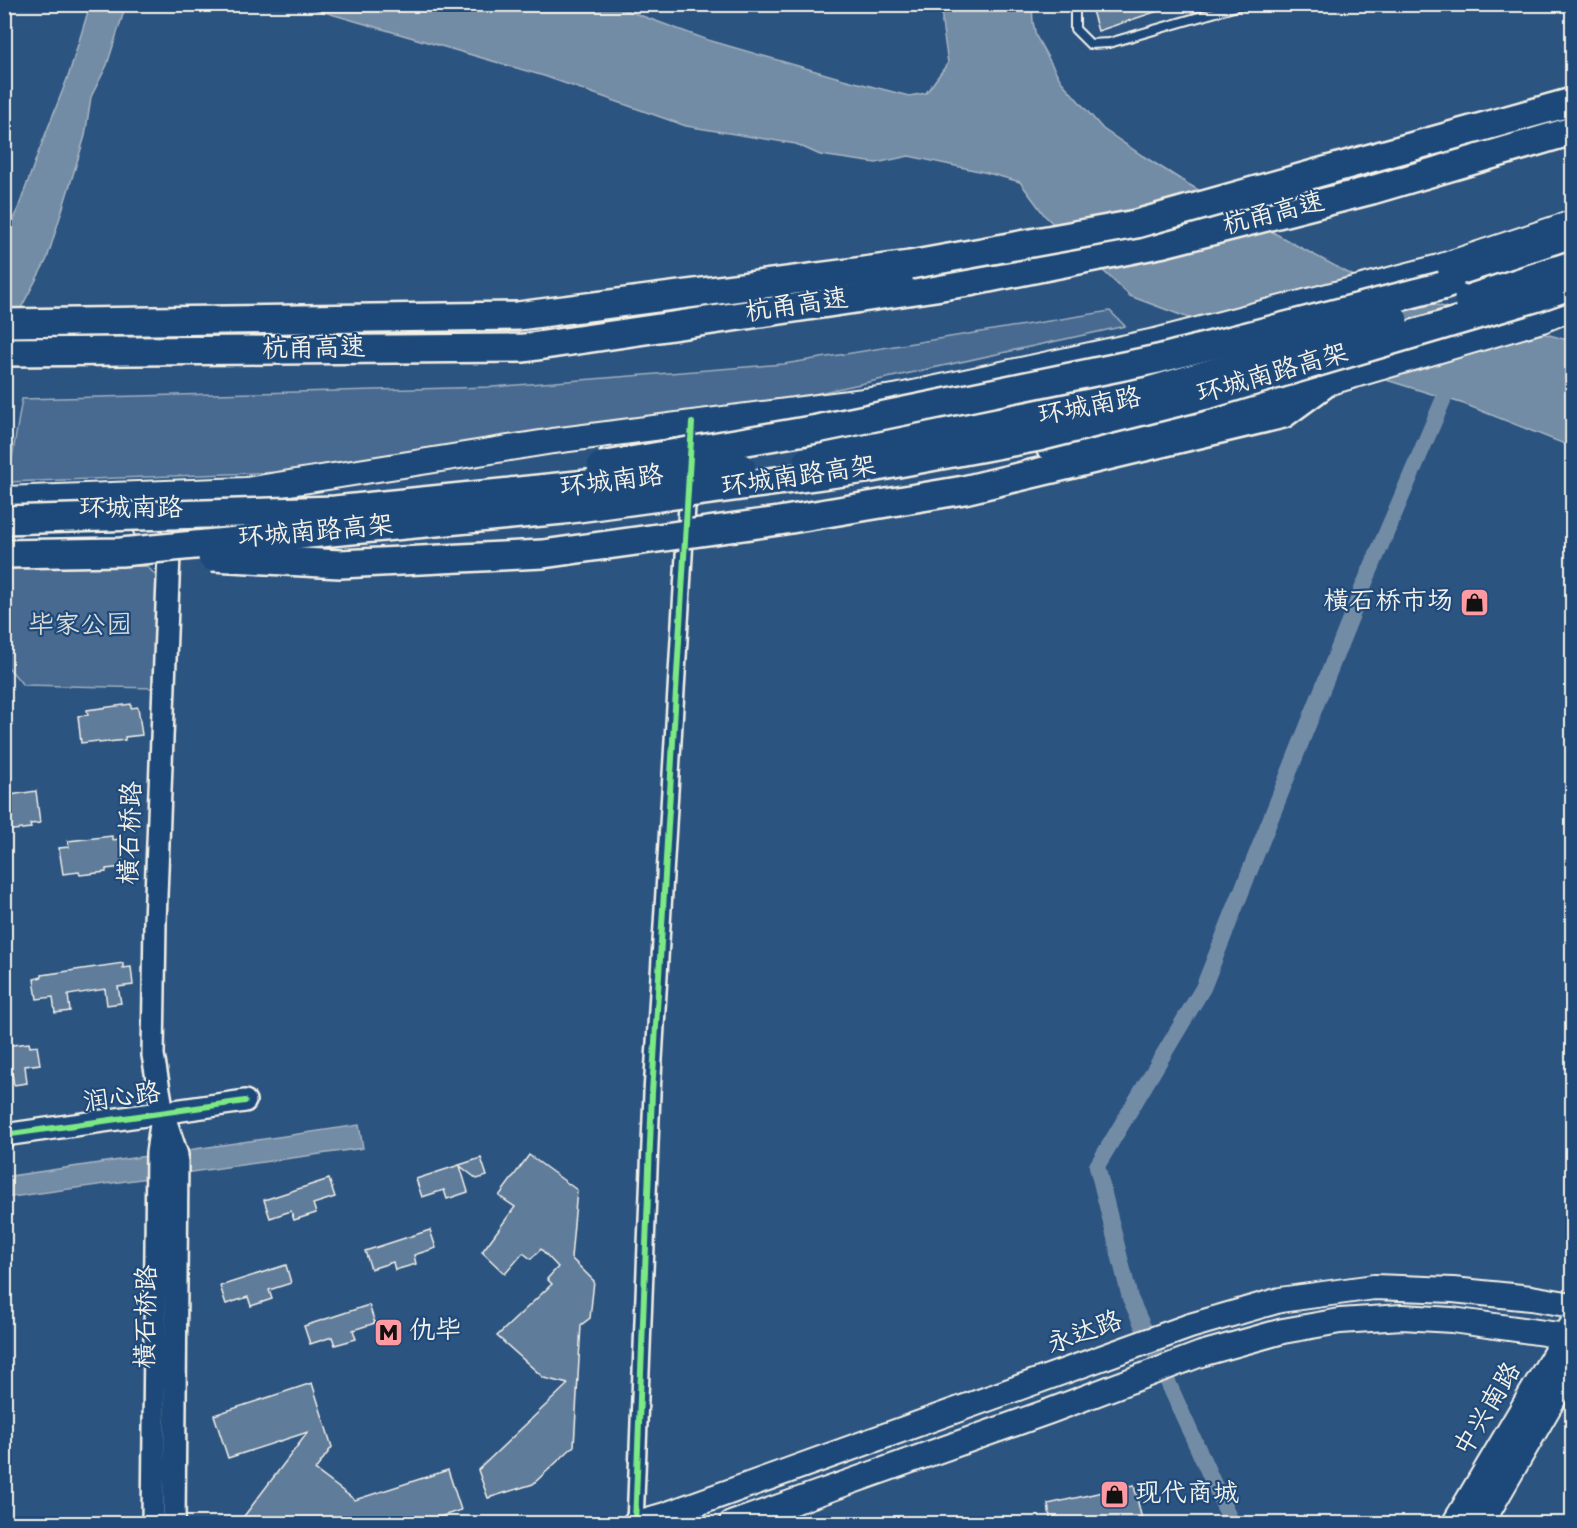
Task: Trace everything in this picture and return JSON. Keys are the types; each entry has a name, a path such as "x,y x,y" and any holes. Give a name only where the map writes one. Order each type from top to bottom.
{"highway":[{"name":"杭甬高速","path":"4,323 518,315 910,265 1136,224 1572,102"},
{"name":"杭甬高速","path":"4,352 524,348 969,282 1164,243 1372,190 1572,131"},
{"path":"335,510 454,486 593,468 817,429 1158,359 1440,276 1572,242"},
{"name":"环城南路高架","path":"4,520 335,510 798,463 1149,391 1477,296 1572,265"},
{"name":"环城南路高架","path":"4,554 121,552 563,510 901,463 1039,437 1207,395 1572,285"},
{"path":"121,552 340,564 543,554 779,521 964,490 1283,414 1324,384"}],"main road":[{"path":"1440,276 1572,223"},
{"name":"环城南路","path":"4,499 246,490 554,441 895,397 1440,276"},
{"name":"环城南路","path":"4,538 158,540 371,532 539,522 889,473 1105,437 1324,384 1542,320 1572,308"},
{"name":"横石桥路","path":"169,554 155,922 153,1055 163,1113 177,1155 174,1524"},
{"name":"润心路","path":"4,1135 245,1101"},
{"name":"横石桥路","path":"153,1524 157,1153 163,1113"},
{"name":"永达路","path":"635,1523 665,1515 1190,1326 1280,1300 1374,1287 1453,1290 1531,1298 1572,1305"},
{"path":"731,1524 1050,1411 1201,1354 1282,1331 1340,1321 1402,1317 1570,1333"},
{"name":"中兴南路","path":"1454,1524 1570,1333"},
{"name":"中兴南路","path":"1481,1524 1572,1367"}],"street":[{"path":"635,1523 652,1093 692,423"}],"lane":[{"path":"1075,4 1075,29 1090,44 1108,43 1244,4"}],"green space":[{"path":"1110,311 1125,326 773,403 284,472 8,482 22,399 492,387 784,364"},
{"name":"毕家公园","path":"147,566 156,576 154,688 23,685 9,668 5,668 5,569"}],"shaded area":[{"path":"90,5 126,5 107,65 91,97 85,136 47,259 20,310 5,376 5,245 69,74"},
{"path":"300,5 612,5 708,40 909,96 926,93 948,63 942,23 942,5 1032,5 1036,36 1061,81 1103,129 1188,184 1380,290 1572,341 1572,447 1464,404 1202,323 1130,296 1045,216 1020,182 909,156 876,163 820,155 796,144 686,126 544,76"},
{"path":"359,1125 363,1148 5,1198 4,1177"}],"building":[{"path":"1090,4 1170,4 1170,7 1098,31"},
{"path":"131,704 131,708 138,707 142,735 125,737 125,740 81,743 78,716 88,715 87,710"},
{"path":"36,791 40,823 30,824 31,828 4,831 4,796"},
{"path":"112,836 112,840 120,839 123,867 106,869 106,872 63,874 59,848 69,847 68,841"},
{"path":"123,963 123,968 131,967 133,985 118,987 121,1003 107,1005 105,989 68,995 70,1011 55,1013 53,997 37,999 34,979 42,975"},
{"path":"29,1043 30,1047 37,1046 40,1064 25,1066 27,1083 14,1085 11,1068 4,1069 4,1046"},
{"path":"529,1155 577,1190 571,1258 594,1281 590,1318 581,1325 574,1446 533,1484 488,1498 478,1470 568,1384 544,1378 497,1336 552,1284 547,1279 558,1267 541,1249 531,1259 523,1253 505,1274 482,1252 515,1207 499,1196"},
{"path":"481,1158 487,1176 477,1179 460,1166 468,1192 447,1199 444,1190 422,1197 416,1179"},
{"path":"329,1179 335,1197 313,1204 316,1213 294,1220 291,1211 270,1218 264,1200"},
{"path":"430,1230 436,1248 414,1255 416,1264 395,1270 393,1262 371,1269 365,1251"},
{"path":"286,1265 291,1283 269,1290 272,1299 251,1306 248,1297 226,1304 220,1286"},
{"path":"369,1305 375,1323 353,1330 356,1339 335,1345 332,1337 310,1344 304,1326"},
{"path":"312,1383 332,1447 315,1470 355,1500 448,1470 461,1510 418,1524 238,1524 308,1432 228,1458 214,1415"},
{"name":"现代商城","path":"1134,1485 1143,1524 1051,1524 1048,1504"}],"waterway":[{"path":"1232,1524 1130,1298 1097,1166 1203,988 1363,587 1453,377"}],"cycle path":[{"path":"635,1524 652,1093 692,423"},
{"path":"4,1135 245,1101"}],"place":[{"name":"横石桥市场","path":"1474,603"},
{"name":"仇毕","path":"388,1332"},
{"name":"现代商城","path":"1114,1495"}]}
